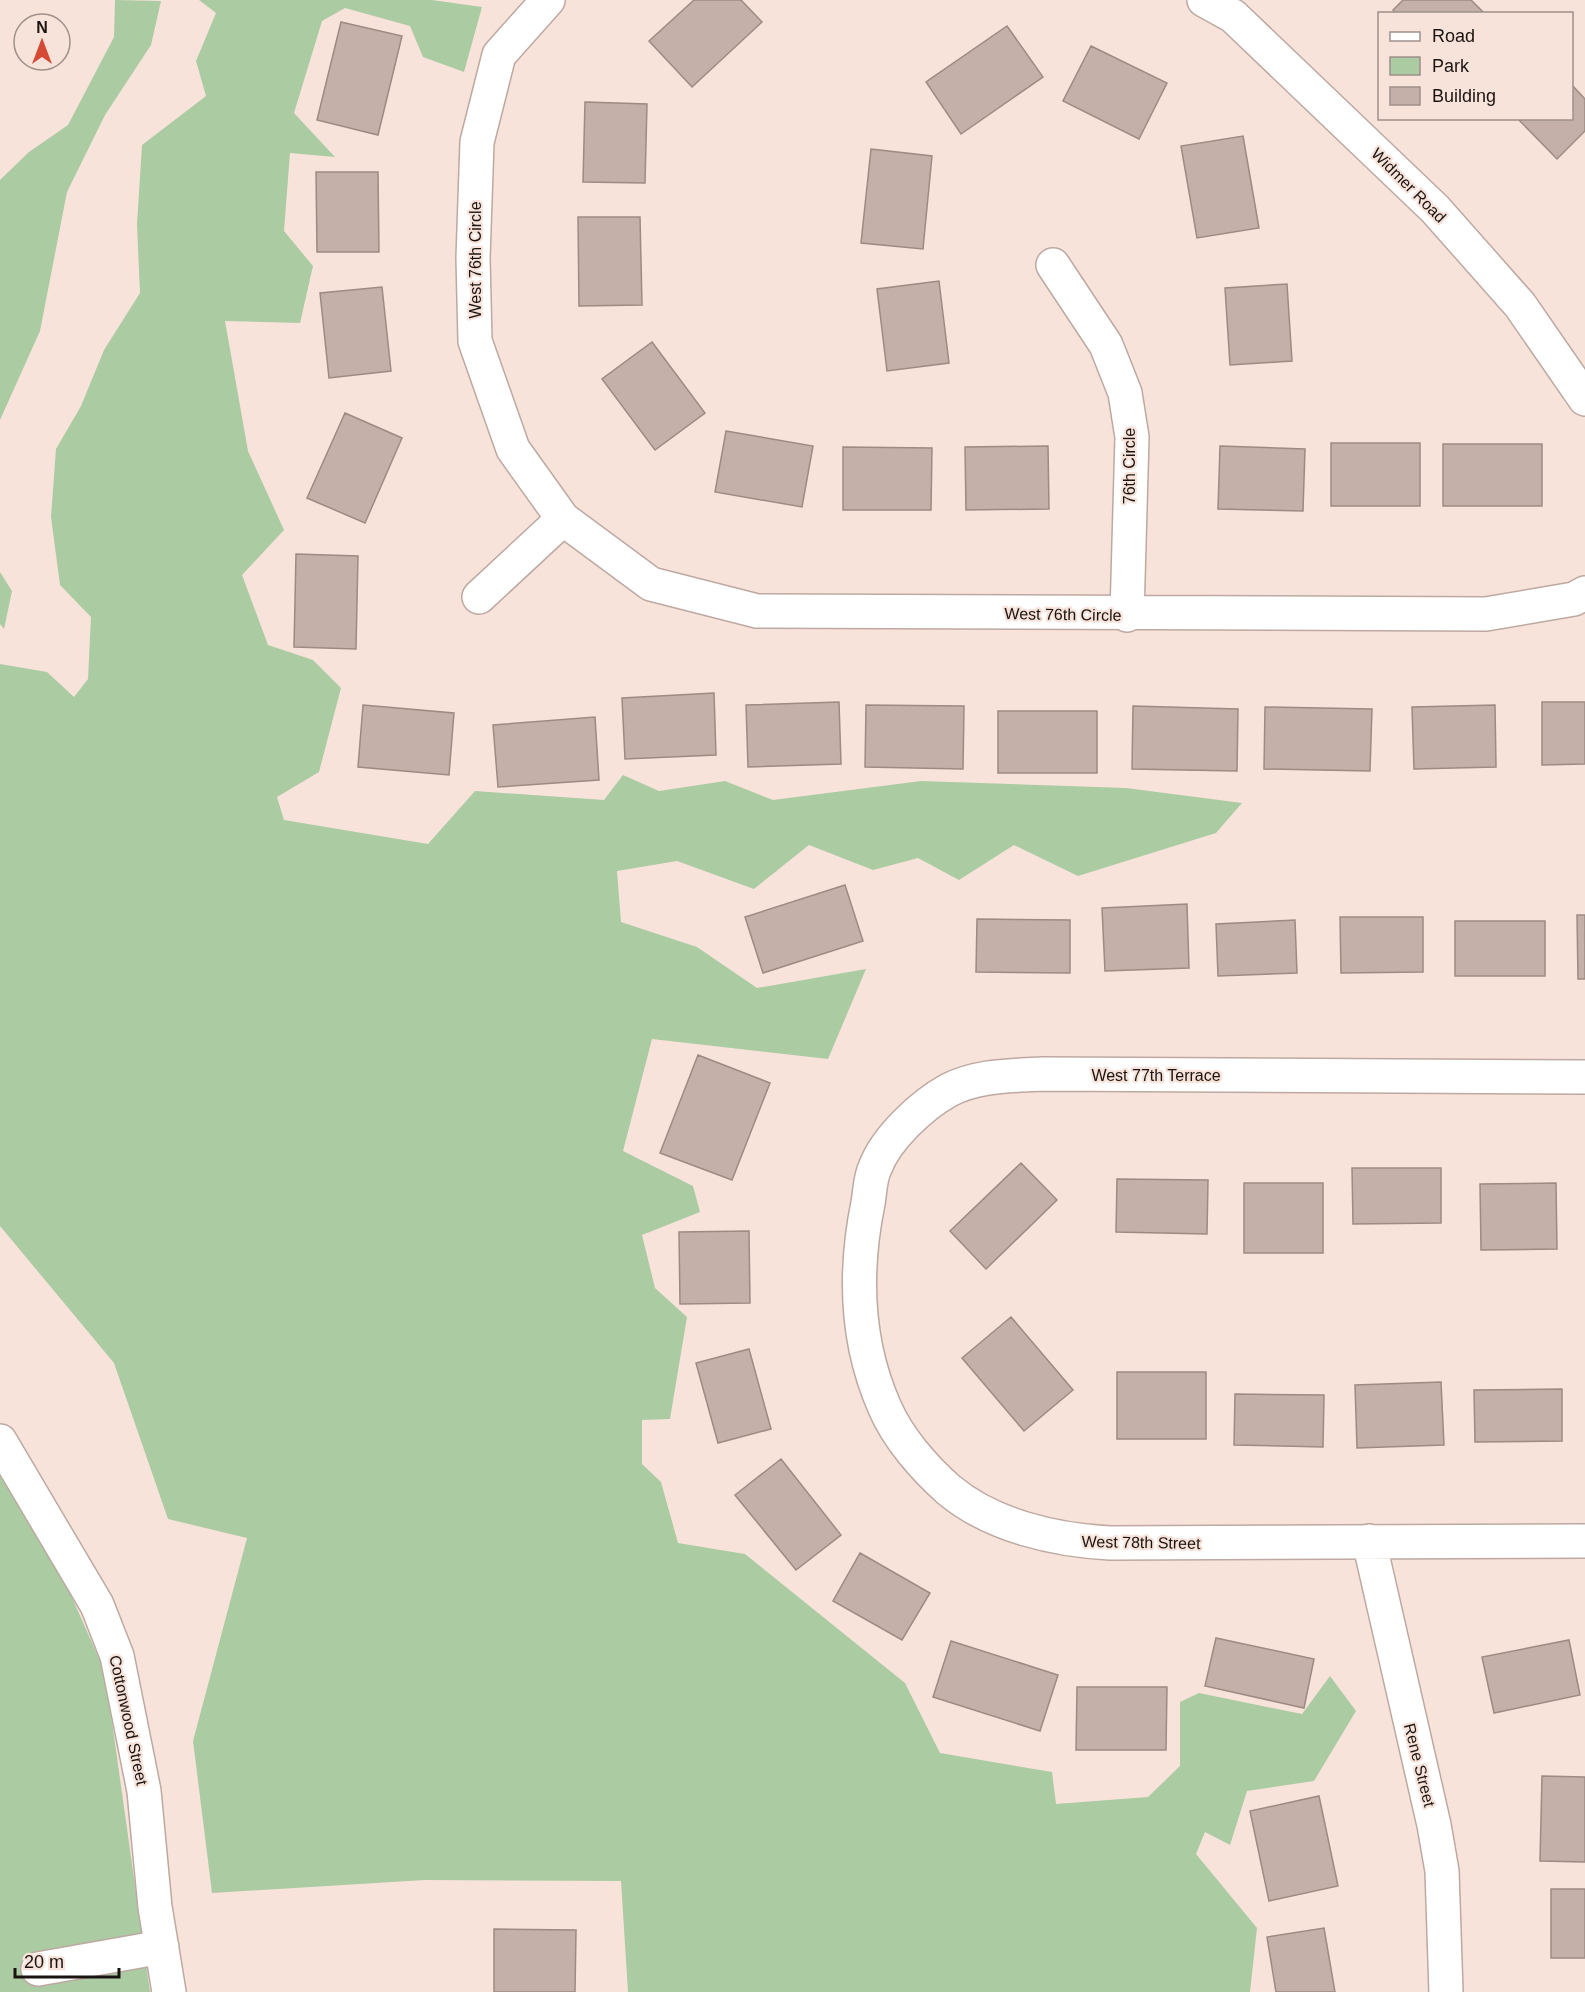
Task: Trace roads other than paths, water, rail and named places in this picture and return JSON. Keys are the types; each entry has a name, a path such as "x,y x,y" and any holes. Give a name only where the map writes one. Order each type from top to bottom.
{"street":[{"name":"West 76th Circle","path":"548,0 499,55 477,142 473,258 475,341 513,449 563,519 651,584 757,611 1127,615 1486,614 1574,599 1585,593"},
{"name":"Widmer Road","path":"1204,0 1233,16 1435,209 1520,305 1585,399"},
{"name":"76th Circle","path":"1053,265 1106,345 1125,393 1132,437 1127,615"},
{"path":"479,597 563,519"},
{"name":"West 77th Terrace","path":"860,1276 860,1243 875,1167 906,1120 950,1090 990,1077 1054,1074 1585,1077"},
{"name":"West 78th Street","path":"860,1276 860,1311 868,1364 886,1410 916,1456 950,1491 1006,1524 1072,1541 1585,1541"},
{"name":"Cottonwood Street","path":"0,1441 97,1605 117,1656 144,1791 155,1907 169,1992"},
{"name":"Rene Street","path":"1369,1541 1434,1825 1442,1871 1446,1992"},
{"path":"38,1969 162,1947"}]}
